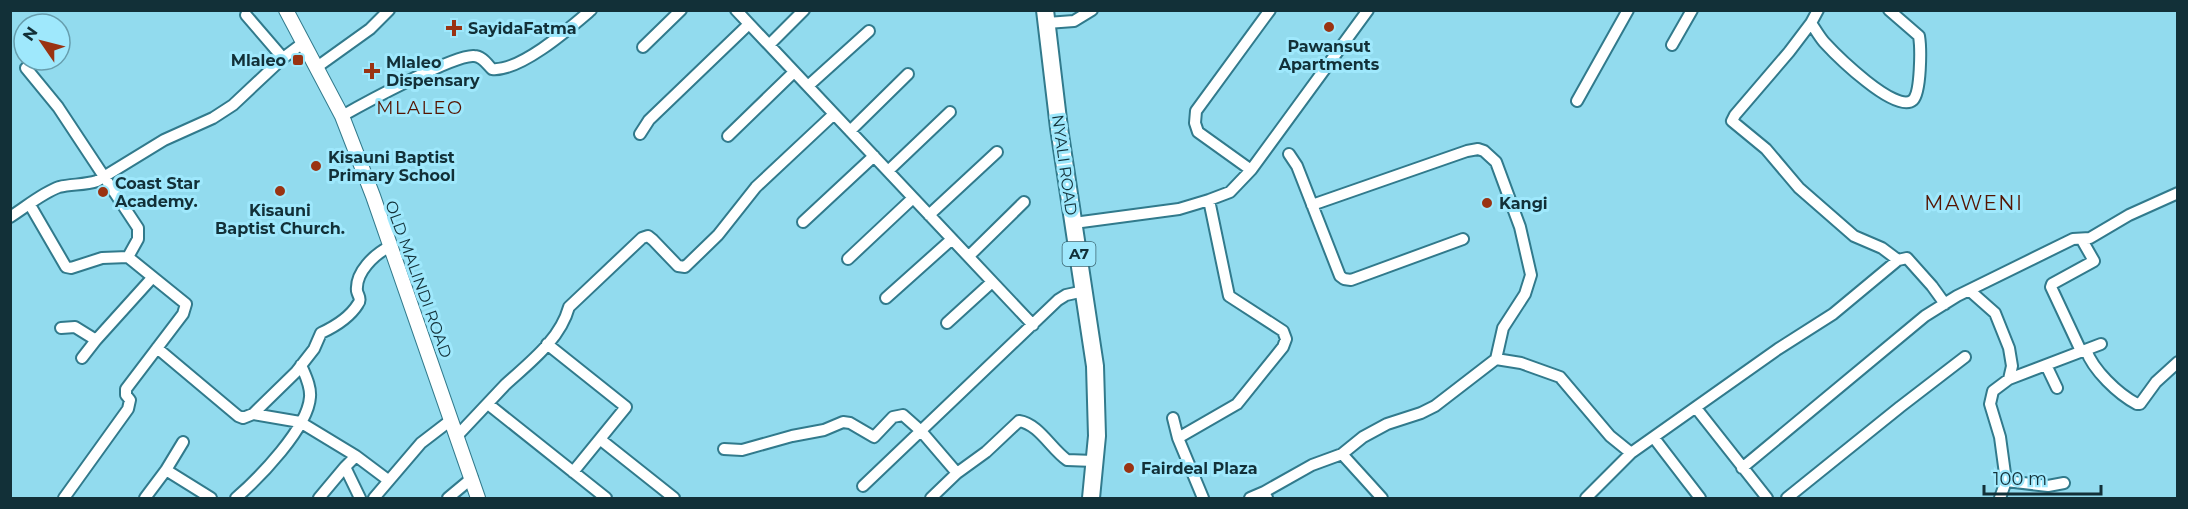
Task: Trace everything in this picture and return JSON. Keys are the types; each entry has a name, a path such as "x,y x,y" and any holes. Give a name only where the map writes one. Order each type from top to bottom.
{"highway":[{"name":"NYALI ROAD","path":"1046,17 1059,128 1091,330 1097,436 1091,498"}],"main road":[{"name":"OLD MALINDI ROAD","path":"286,10 342,116 373,196 478,498"}],"street":[{"path":"317,67 370,29 388,10"},
{"path":"342,116 446,64 470,55 480,57 492,69 503,69 544,48 591,10"},
{"path":"643,47 681,10"},
{"path":"736,10 1034,325"},
{"path":"769,45 804,10"},
{"path":"1046,17 1074,21 1092,10"},
{"path":"1251,170 1198,132 1195,123 1196,111 1270,10"},
{"path":"1074,223 1179,208 1230,192 1251,170 1368,10"},
{"path":"1577,100 1628,10"},
{"path":"1672,45 1692,10"},
{"path":"1818,10 1789,52 1735,115 1732,122 1766,149 1799,188 1854,236 1882,248 1898,260"},
{"path":"1811,23 1823,40 1854,71 1895,100 1908,102 1916,95 1921,49 1919,36 1889,10"},
{"path":"246,15 283,58"},
{"path":"640,134 650,120 749,24"},
{"path":"808,86 869,31"},
{"path":"10,218 59,187 87,184 132,161 164,140 213,118 250,91 283,58 303,43"},
{"path":"29,72 53,100 138,228 138,239 128,256"},
{"path":"728,136 794,72"},
{"path":"850,131 908,74"},
{"path":"888,171 950,112"},
{"path":"458,436 547,344 565,320 569,307 642,238 648,237 653,240 678,266 685,267 718,235 756,187 834,114"},
{"path":"1250,498 1266,495 1312,465 1342,453 1363,437 1387,424 1435,406 1496,359 1503,328 1525,294 1531,275 1520,227 1496,162 1490,155 1478,149 1312,205"},
{"path":"929,215 997,152"},
{"path":"1289,154 1297,166 1340,276 1344,279 1351,280 1463,239"},
{"path":"803,222 874,156"},
{"path":"1742,468 1925,316 1969,290 2073,238 2082,240 2090,238 2129,215 2178,193"},
{"path":"848,259 913,198"},
{"path":"1178,438 1237,404 1283,347 1286,339 1283,331 1229,296 1209,200"},
{"path":"969,256 1024,202"},
{"path":"30,205 66,267 71,268 102,258 128,256 152,278 183,299 186,304 183,314 126,389 126,395 130,400 128,409 67,497"},
{"path":"886,298 952,239"},
{"path":"2082,240 2094,261 2052,284 2051,287 2083,350 2097,371 2137,404 2142,402 2157,382 2178,362"},
{"path":"157,348 238,416 243,418 253,414 301,365 314,349 321,333 333,329 358,305 360,299 357,290 365,267 370,259 389,247"},
{"path":"1586,498 1631,453 1778,349 1833,314 1898,260 1907,258 1945,304"},
{"path":"81,358 152,278"},
{"path":"947,323 993,282"},
{"path":"1969,290 1995,313 2002,328 2012,366 2009,379"},
{"path":"863,486 1058,300 1066,295 1084,291"},
{"path":"61,328 75,327 96,340"},
{"path":"547,344 626,407 573,472"},
{"path":"2000,498 2006,481 2000,437 1990,404 1993,390 2009,379 2101,344"},
{"path":"1786,498 1965,357"},
{"path":"1496,359 1521,363 1560,377 1610,436 1631,453"},
{"path":"236,498 275,459 306,411 311,394 301,365"},
{"path":"2046,365 2057,388"},
{"path":"488,404 606,498"},
{"path":"1696,408 1767,498"},
{"path":"253,414 300,422 356,456 388,480"},
{"path":"724,449 742,450 824,430 843,422 850,423 874,437 893,417 903,415 921,431 957,473"},
{"path":"1173,418 1178,438 1203,498"},
{"path":"374,498 421,443 451,420"},
{"path":"931,498 1019,421 1027,422 1034,427 1067,460 1094,461"},
{"path":"1654,438 1700,498"},
{"path":"601,440 674,498"},
{"path":"144,498 166,470 183,442"},
{"path":"1342,453 1382,498"},
{"path":"319,498 356,456"},
{"path":"345,467 358,498"},
{"path":"166,470 211,498"},
{"path":"448,498 472,478"},
{"path":"2006,481 2048,486 2064,483"}],"place":[{"name":"Pawansut Apartments","path":"1329,27"},
{"name":"SayidaFatma","path":"454,28"},
{"name":"Mlaleo","path":"298,60"},
{"name":"Mlaleo Dispensary","path":"372,71"},
{"name":"Kisauni Baptist Primary School","path":"316,166"},
{"name":"Kisauni Baptist Church.","path":"280,191"},
{"name":"Coast Star Academy.","path":"103,192"},
{"name":"Kangi","path":"1487,203"},
{"name":"Fairdeal Plaza","path":"1129,468"}],"district":[{"name":"MLALEO","path":"420,108"},
{"name":"MAWENI","path":"1974,203"}]}
